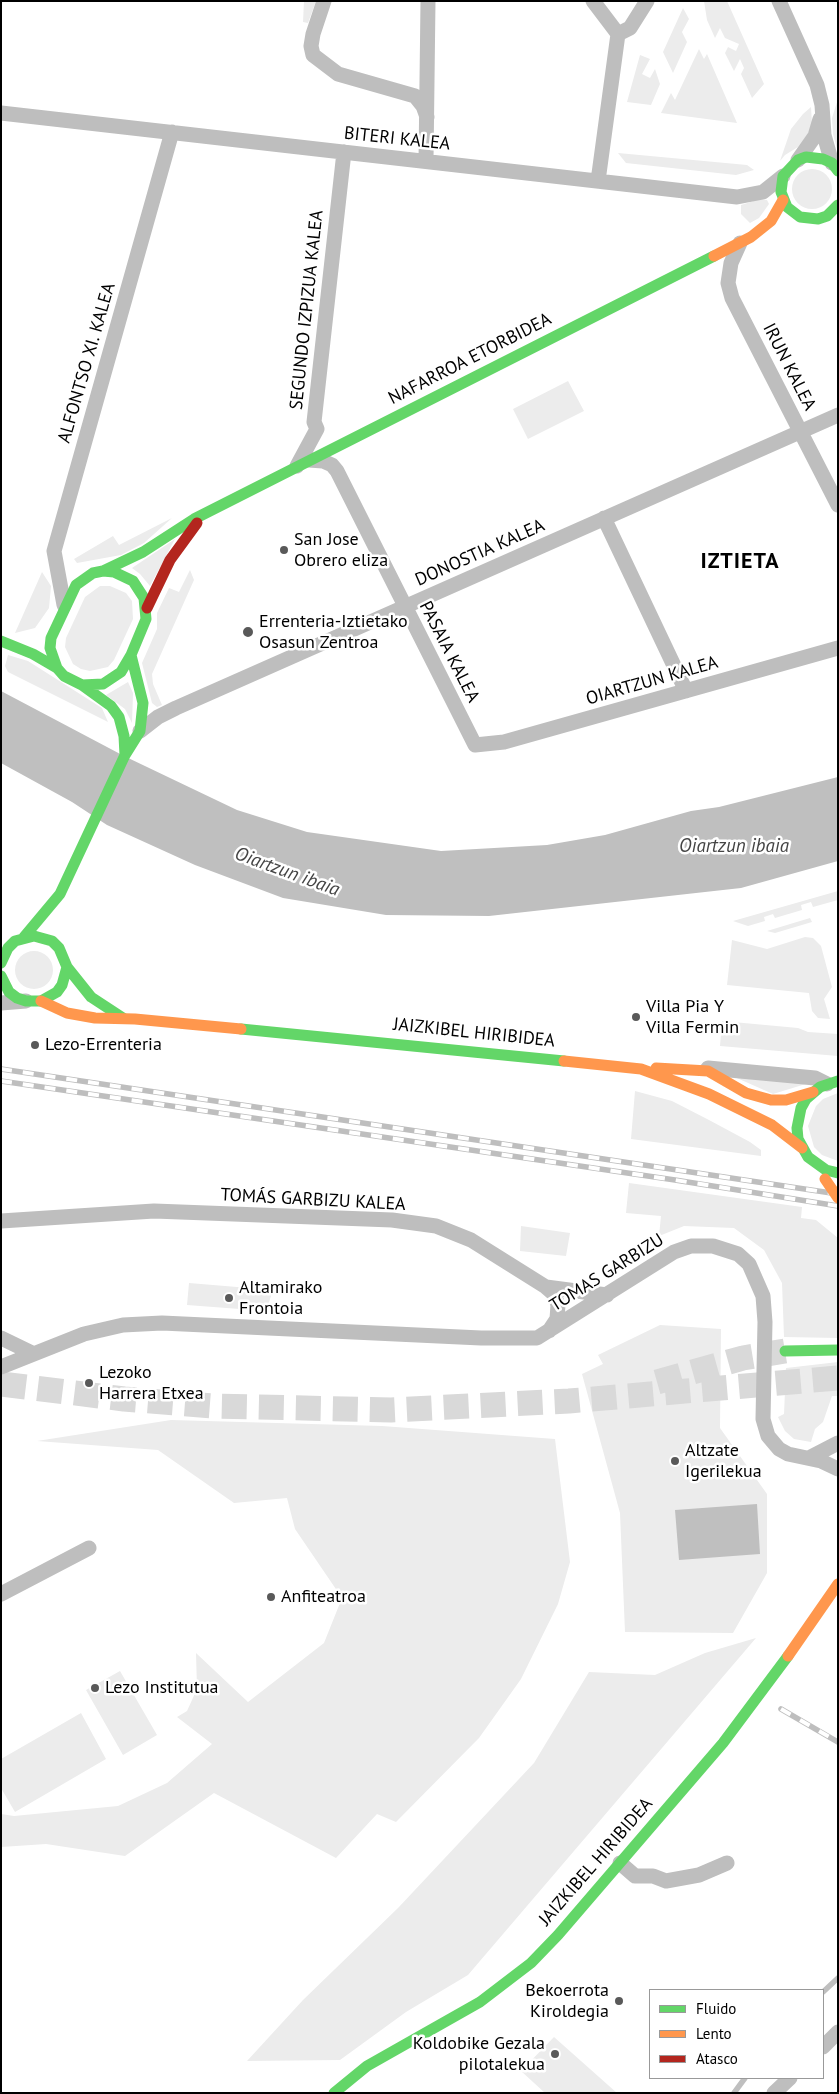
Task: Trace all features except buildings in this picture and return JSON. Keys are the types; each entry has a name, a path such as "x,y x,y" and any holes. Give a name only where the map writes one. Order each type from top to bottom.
{"main road":[{"path":"810,219 793,213 783,200 780,192 783,176 798,160 814,157 835,167"},
{"name":"NAFARROA ETORBIDEA","path":"745,240 772,221 783,200"},
{"name":"NAFARROA ETORBIDEA","path":"104,571 143,552 183,525 745,240 783,226 827,216 837,208"},
{"name":"NAFARROA ETORBIDEA","path":"146,608 180,544 206,514"},
{"path":"57,668 50,648 54,628 64,605 76,585 88,575 104,571 114,572 133,581 142,593 146,608 142,629 130,655 121,672 113,679 103,684 82,685"},
{"path":"4,641 35,638 54,628"},
{"path":"4,641 57,668 68,679 82,685 111,706 119,717 124,736 125,755"},
{"path":"1,963 8,948 24,937 43,917 60,894 125,755 140,731 143,703 130,655"},
{"path":"57,914 60,894"},
{"name":"JAIZKIBEL HIRIBIDEA","path":"57,928 59,948 67,967 91,998 123,1018"},
{"path":"24,937 43,937 59,948"},
{"path":"33,1001 57,992 62,985 67,967"},
{"name":"JAIZKIBEL HIRIBIDEA","path":"1,976 10,992 80,1016 123,1018 641,1069 709,1094 772,1125 802,1148 815,1164"},
{"path":"641,1069 684,1068 708,1071 746,1093 765,1099 786,1100 813,1092 833,1082"},
{"path":"802,1148 797,1134 798,1118 806,1100 813,1092"},
{"path":"815,1164 838,1173"},
{"path":"815,1164 838,1198"},
{"path":"785,1351 838,1350"},
{"path":"830,1594 838,1575"},
{"path":"830,1594 838,1584"},
{"name":"JAIZKIBEL HIRIBIDEA","path":"334,2093 367,2066 506,1984 531,1963 558,1936 733,1730 773,1678 830,1594"}],"street":[{"path":"324,1 313,34 311,46 313,55 338,74 414,96 423,106 427,117"},
{"path":"426,161 428,1"},
{"path":"593,1 618,34 598,181"},
{"path":"618,34 630,28 647,1"},
{"path":"779,1 817,85 822,106 824,135 835,167"},
{"path":"798,160 815,136 822,106"},
{"name":"BITERI KALEA","path":"1,113 746,196 763,192 783,176"},
{"name":"ALFONTSO XI. KALEA","path":"64,605 54,551 172,132"},
{"name":"SEGUNDO IZPIZUA KALEA","path":"302,464 317,429 314,422 344,152"},
{"name":"IRUN KALEA","path":"745,240 731,263 728,283 732,298 838,505"},
{"name":"DONOSTIA KALEA","path":"140,731 158,717 176,708 838,415"},
{"name":"PASAIA KALEA","path":"302,464 323,460 332,464 338,471 475,746"},
{"path":"604,518 686,691"},
{"name":"OIARTZUN KALEA","path":"475,746 504,742 838,648"},
{"path":"1,1003 33,1001"},
{"path":"684,1068 815,1078 833,1082"},
{"name":"TOMÁS GARBIZU KALEA","path":"1,1221 154,1211 392,1220 436,1226 471,1240 546,1287 607,1295"},
{"name":"TOMAS GARBIZU","path":"548,1332 674,1252 691,1246 713,1246 738,1254 753,1270 765,1306 763,1419 768,1436 779,1449 788,1454 809,1458 838,1469"},
{"name":"TOMAS GARBIZU","path":"546,1287 554,1294 558,1305 557,1319 548,1332"},
{"path":"1,1367 32,1353 84,1334 123,1325 162,1323 481,1338 537,1338 548,1332"},
{"path":"1,1338 32,1353"},
{"path":"809,1458 838,1443"},
{"path":"1,1594 89,1548"},
{"path":"620,1863 636,1876 654,1876 666,1881 699,1875 727,1863"},
{"path":"824,2046 838,2032"},
{"path":"774,2093 789,2079"}],"shaded area":[{"path":"304,1 316,1 308,23 303,22"},
{"path":"704,1 727,1 764,84 752,98 741,74 744,68 740,59 734,71 725,53 728,47 736,51 739,44 725,38 720,28 715,38 707,20"},
{"path":"683,8 689,19 682,32 687,42 673,73 663,52"},
{"path":"699,49 704,59 707,54 737,123 661,113 671,93 675,100"},
{"path":"640,55 650,59 642,74 650,78 655,69 660,84 651,105 627,102"},
{"path":"838,99 838,152 833,134 832,118"},
{"path":"811,107 812,123 808,134 798,147 785,155 780,161 791,129"},
{"path":"618,153 747,165 754,170 736,175 626,163"},
{"path":"812,169 826,175 832,189 826,203 812,209 798,203 792,189 798,175"},
{"path":"760,199 767,200 769,204 759,218 750,223 741,214 741,205"},
{"path":"568,381 584,411 528,439 513,409"},
{"path":"172,518 144,543 121,555 77,563 74,559 113,536 119,545"},
{"path":"175,539 150,586 132,568"},
{"path":"190,570 194,580 152,674 153,684 162,705 157,707 152,703 142,663 157,629 157,613 169,588 179,592"},
{"path":"42,572 51,586 49,608 35,628 15,633"},
{"path":"100,586 110,586 126,593 132,601 133,619 114,660 108,667 90,671 81,669 73,664 65,647 66,638 85,597"},
{"path":"8,655 28,661 102,708 108,722 8,672 5,666"},
{"path":"128,682 133,693 132,723 125,709 106,695"},
{"path":"838,891 838,900 813,907 811,902 801,905 802,910 775,918 773,914 764,917 765,921 748,926 733,921"},
{"path":"810,918 812,922 775,933 767,931"},
{"path":"805,937 813,938 821,946 832,987 824,999 830,1019 818,1018 812,1011 809,993 727,985 732,940 767,949"},
{"path":"34,951 47,957 53,970 47,983 34,989 21,983 15,970 21,957"},
{"path":"722,1021 798,1028 808,1032 838,1034 838,1056 720,1046"},
{"path":"730,1075 809,1083 773,1094"},
{"path":"635,1091 672,1101 709,1120 750,1142 761,1150 761,1156 631,1139"},
{"path":"838,1093 838,1161 822,1155 814,1147 808,1126 816,1106 823,1099"},
{"path":"629,1183 802,1207 801,1218 816,1220 838,1238 838,1338 784,1337 782,1283 764,1250 734,1228 684,1226 659,1236 661,1216 626,1213"},
{"path":"521,1226 570,1233 566,1256 520,1251"},
{"name":"Altamirako Frontoia","path":"189,1283 273,1290 266,1311 187,1305"},
{"name":"Altzate Igerilekua","path":"660,1325 721,1329 720,1428 767,1494 767,1573 733,1633 625,1632 620,1513 582,1374 603,1364 598,1355"},
{"path":"838,1362 838,1396 832,1396 823,1422 815,1429 811,1442 794,1439 785,1431 778,1417 784,1414 786,1368"},
{"path":"171,1420 382,1426 555,1439 570,1562 558,1604 521,1679 479,1738 396,1822 377,1814 336,1858 214,1793 125,1856 46,1844 1,1847 1,1814 14,1816 118,1806 167,1783 212,1744 177,1717 187,1711 197,1689 196,1653 248,1702 324,1643 342,1598 295,1529 287,1498 234,1503 158,1450 37,1441"},
{"path":"756,1638 468,1975 406,2012 340,2060 247,2061 303,2000 398,1908 534,1763 589,1672 655,1675 705,1653"},
{"path":"120,1671 157,1735 123,1755 86,1690"},
{"path":"81,1713 106,1759 15,1812 1,1788 1,1759"},
{"name":"Koldobike Gezala pilotalekua","path":"554,2037 617,2093 545,2093 521,2071"}],"water":[{"name":"Oiartzun ibaia","path":"1,691 124,756 237,810 307,832 441,851 547,845 605,835 691,811 719,807 838,777 838,861 741,888 489,916 386,915 283,898 195,865 107,825 72,802 1,763"},
{"path":"757,1504 760,1554 679,1560 675,1510"}],"waterway":[{"path":"824,1991 838,1978"},
{"path":"734,2093 744,2079"}],"tunnel":[{"path":"657,1382 743,1358 785,1351"},
{"path":"1,1384 124,1399 213,1406 391,1410 569,1401 838,1378"}],"railway":[{"path":"1,1069 838,1194"},
{"path":"1,1081 675,1180 838,1206"},
{"path":"781,1709 838,1742"}],"traffic: fast":[{"path":"838,171 832,163 823,159 806,157 798,160 783,176 781,192 787,207 800,217 818,219 827,216 838,205"},
{"path":"103,571 143,552 194,519 714,256"},
{"path":"103,571 114,572 133,581 144,598 146,619 131,655 121,672 103,684 82,685 64,676 57,668 50,648 51,638 76,585 93,573 103,571"},
{"path":"1,641 33,654 57,668"},
{"path":"24,937 60,894 125,755 140,731 143,703 131,655"},
{"path":"82,685 111,706 119,717 124,736 125,755"},
{"path":"1,963 8,948 15,941 34,936 52,941 59,948 67,967 62,985 57,992 41,1001 26,1001 17,998 9,992 1,976"},
{"path":"67,967 91,997 123,1018"},
{"path":"241,1029 564,1061"},
{"path":"838,1081 820,1087 806,1099 801,1108 797,1128 798,1139 808,1157 826,1170 838,1173"},
{"path":"785,1351 838,1350"},
{"path":"334,2093 367,2066 480,2002 531,1963 558,1935 723,1743 788,1656"}],"traffic: slow":[{"path":"714,256 751,237 771,221 783,200"},
{"path":"41,1001 67,1013 95,1018 135,1019 241,1029"},
{"path":"564,1061 641,1069 709,1094 772,1125 802,1148"},
{"path":"656,1068 708,1071 746,1093 771,1100 786,1100 813,1092"},
{"path":"825,1179 838,1198"},
{"path":"788,1656 838,1584"}],"traffic: jam":[{"path":"147,608 170,560 197,523"}],"place":[{"name":"San Jose Obrero eliza","path":"284,550"},
{"name":"Errenteria-Iztietako Osasun Zentroa","path":"248,632"},
{"name":"Villa Pia Y Villa Fermin","path":"636,1017"},
{"name":"Lezo-Errenteria","path":"35,1045"},
{"name":"Altamirako Frontoia","path":"229,1298"},
{"name":"Lezoko Harrera Etxea","path":"89,1383"},
{"name":"Altzate Igerilekua","path":"675,1461"},
{"name":"Anfiteatroa","path":"271,1597"},
{"name":"Lezo Institutua","path":"95,1688"},
{"name":"Bekoerrota Kiroldegia","path":"619,2001"},
{"name":"Koldobike Gezala pilotalekua","path":"555,2054"}],"district":[{"name":"IZTIETA","path":"740,562"}]}
